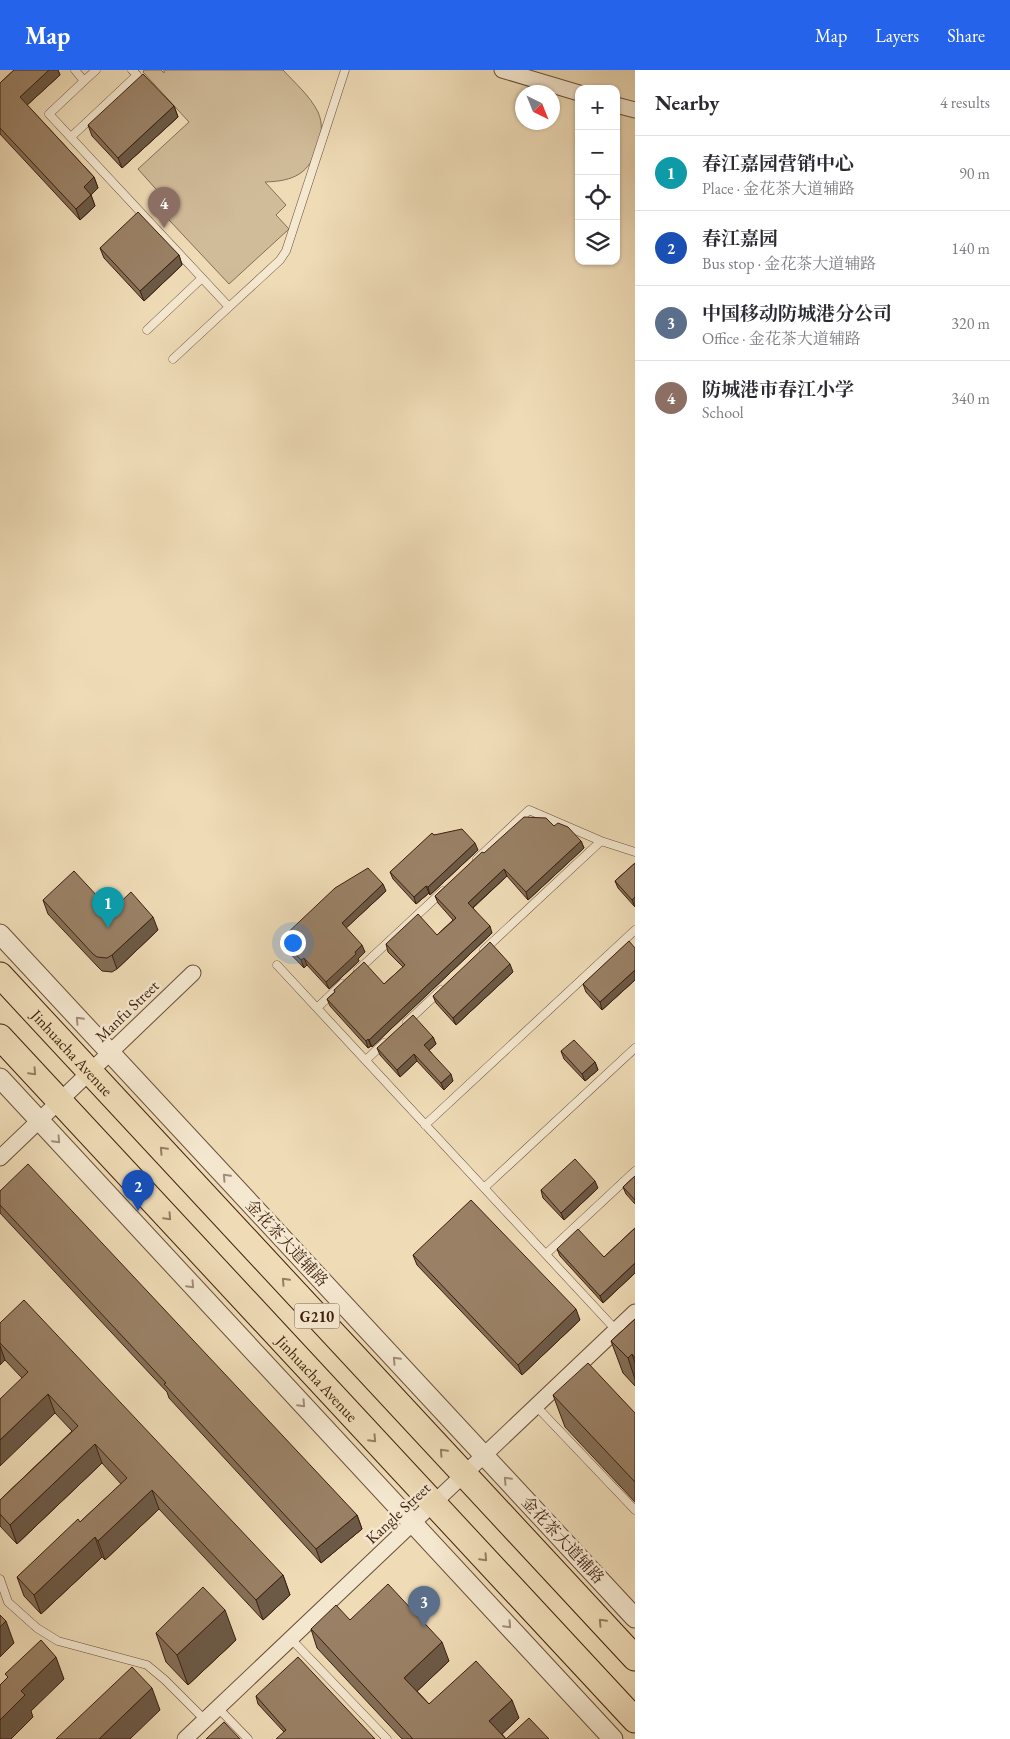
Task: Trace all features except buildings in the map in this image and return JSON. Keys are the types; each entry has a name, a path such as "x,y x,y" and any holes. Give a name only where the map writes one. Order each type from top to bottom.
{"highway":[{"name":"Jinhuacha Avenue","path":"0,975 635,1658"},
{"name":"Jinhuacha Avenue","path":"0,1037 635,1720"}],"street":[{"path":"502,70 575,92"},
{"path":"620,105 635,110"},
{"name":"金花茶大道辅路","path":"0,934 635,1618"},
{"name":"Manfu Street","path":"0,1158 193,972"},
{"path":"0,1078 613,1739"},
{"name":"Kangle Street","path":"185,1739 635,1312"}],"lane":[{"path":"74,70 84,81"},
{"path":"96,70 49,114 229,307"},
{"path":"71,137 137,76 132,70"},
{"path":"173,359 280,260 286,251 345,70"},
{"path":"147,330 202,278"},
{"path":"471,865 529,810 601,841 635,852"},
{"path":"480,954 601,841"},
{"path":"354,974 449,885"},
{"path":"426,1125 635,930"},
{"path":"277,965 616,1330"},
{"path":"317,1008 346,981"},
{"path":"401,1027 444,987"},
{"path":"366,1060 387,1040"},
{"path":"484,1188 635,1048"},
{"path":"546,1254 635,1171"},
{"path":"536,1406 635,1510"},
{"path":"0,1579 8,1602 37,1628 58,1641 146,1665 165,1680 205,1720"},
{"path":"291,1639 387,1739"},
{"path":"218,1708 248,1739"}],"shaded area":[{"path":"144,70 161,70 164,73 164,70 283,70 307,95 318,112 321,121 321,133 318,146 310,163 292,178 265,182 286,205 276,215 289,229 229,284 155,205 163,197 138,169 189,122 143,72"}],"place":[{"name":"防城港市春江小学","path":"164,228"},
{"name":"春江嘉园营销中心","path":"108,928"},
{"name":"春江嘉园","path":"138,1211"},
{"name":"中国移动防城港分公司","path":"424,1627"}]}
